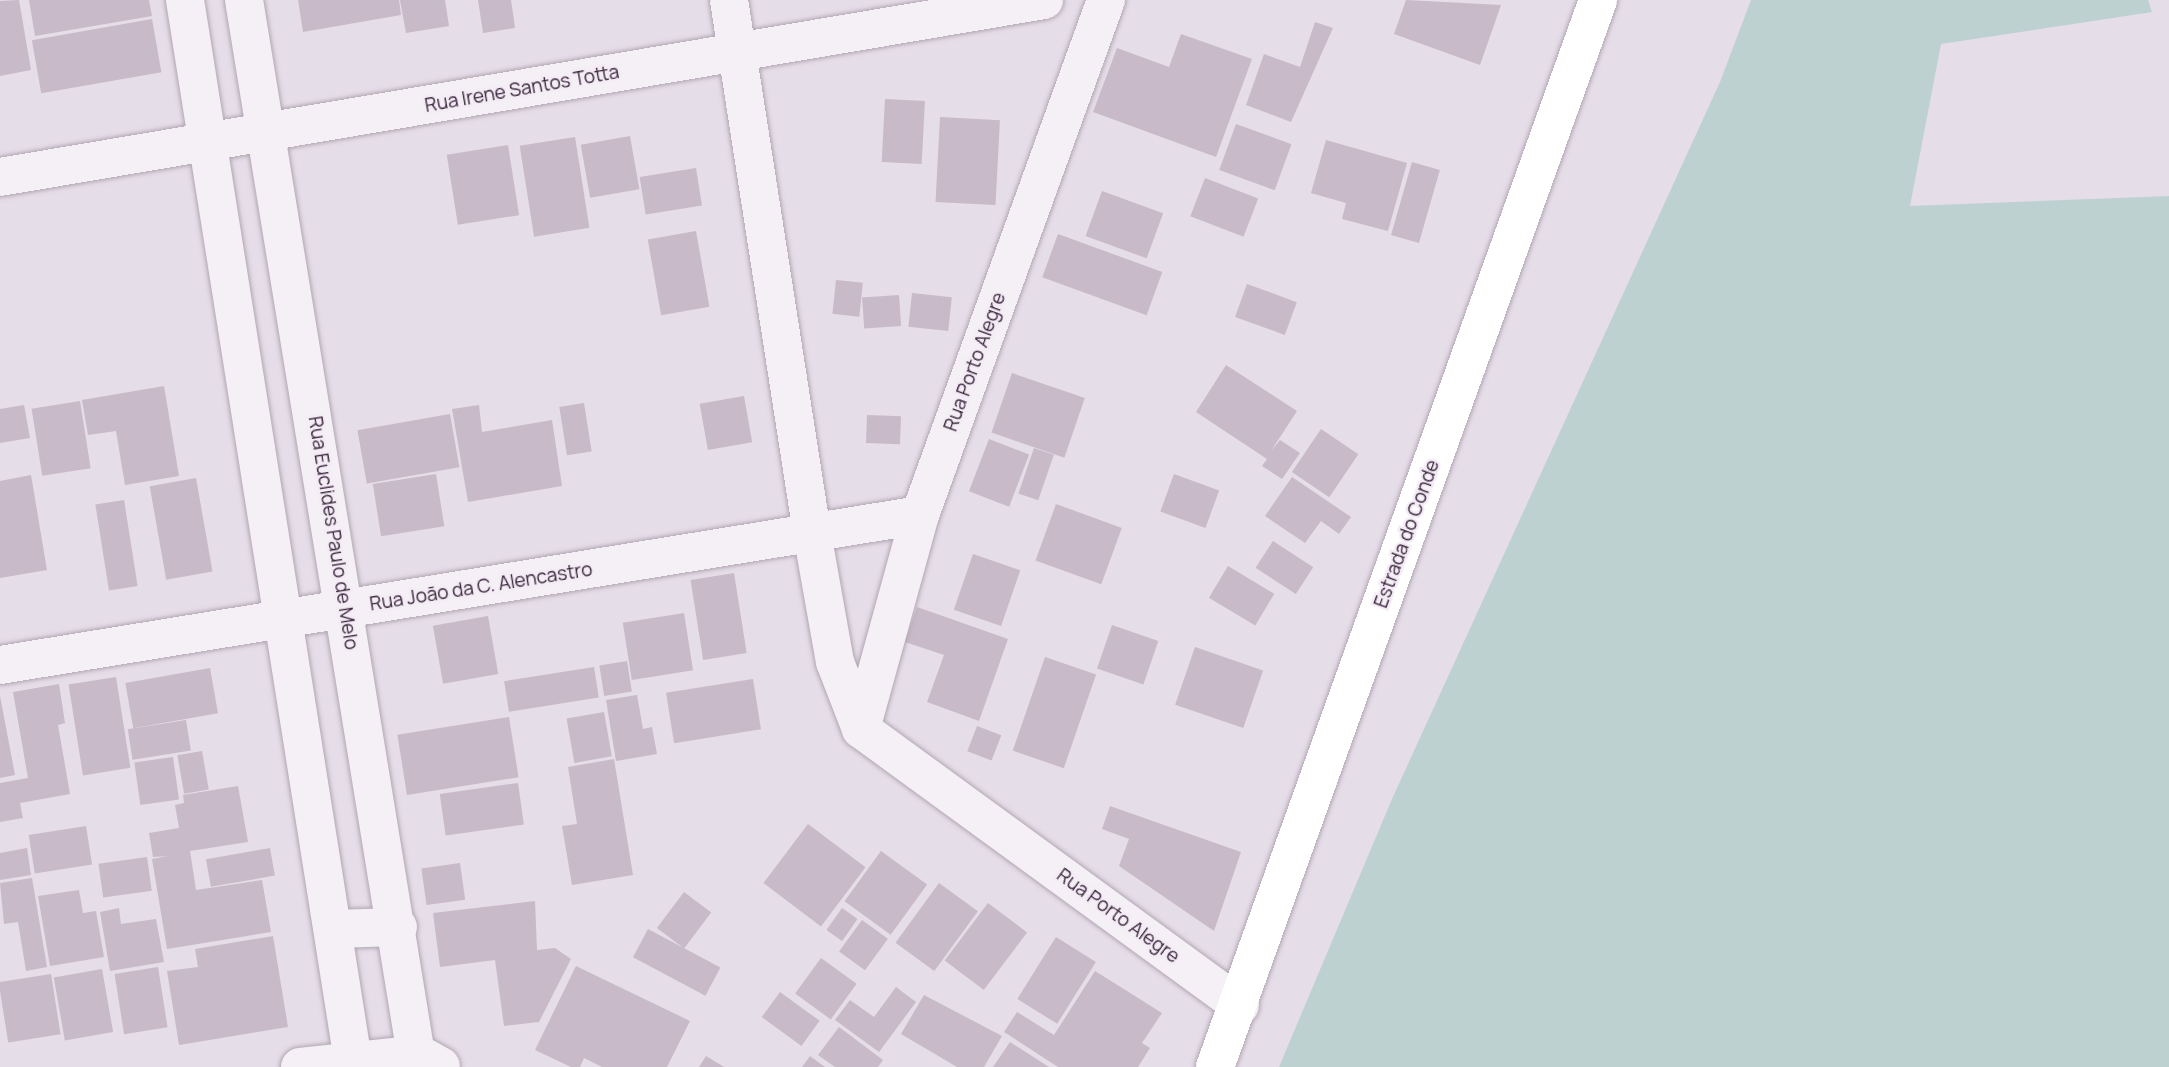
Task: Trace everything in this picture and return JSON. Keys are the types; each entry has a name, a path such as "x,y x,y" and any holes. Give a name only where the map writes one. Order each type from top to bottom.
{"main road":[{"name":"Estrada do Conde","path":"1215,1067 1240,1005 1598,0"}],"street":[{"path":"185,0 285,619 353,1063"},
{"name":"Rua Euclides Paulo de Melo","path":"244,0 398,927 426,1063"},
{"path":"729,0 812,533 835,662 861,729"},
{"name":"Rua Irene Santos Totta","path":"0,177 1044,0"},
{"name":"Rua Porto Alegre","path":"1106,0 920,514 861,729 1240,1005"},
{"path":"244,368 303,354"},
{"name":"Rua João da C. Alencastro","path":"0,665 920,514"},
{"path":"333,929 398,927"},
{"path":"300,1067 353,1063 426,1063"}],"shaded area":[{"path":"1751,0 2148,0 2152,12 1941,44 1910,206 2169,196 2169,1067 1279,1067 1392,799 1720,82"}],"building":[{"path":"19,0 31,70 0,76 0,1"},
{"path":"29,0 149,0 152,16 35,36"},
{"path":"298,0 399,0 401,15 303,32"},
{"path":"400,0 445,0 449,26 406,33"},
{"path":"478,0 511,0 515,28 483,33"},
{"path":"1406,0 1501,5 1480,65 1394,34"},
{"path":"152,19 161,72 41,93 32,40"},
{"path":"1315,22 1333,28 1291,122 1246,105 1264,54 1300,67"},
{"path":"1181,34 1252,59 1216,157 1093,112 1117,48 1169,67"},
{"path":"885,99 925,101 922,164 882,162"},
{"path":"940,117 1000,120 995,205 936,202"},
{"path":"1236,124 1291,144 1275,190 1219,170"},
{"path":"630,136 639,189 590,198 581,145"},
{"path":"575,137 589,228 534,237 520,146"},
{"path":"1326,140 1407,163 1388,231 1342,219 1346,203 1311,193"},
{"path":"508,145 519,215 458,225 447,155"},
{"path":"1412,162 1440,170 1419,243 1391,235"},
{"path":"696,168 702,206 646,214 640,177"},
{"path":"1205,178 1258,198 1244,237 1190,216"},
{"path":"1102,191 1163,213 1147,258 1086,236"},
{"path":"696,231 709,307 661,315 648,240"},
{"path":"1058,234 1162,272 1147,315 1042,277"},
{"path":"836,280 863,283 859,317 832,314"},
{"path":"1247,284 1297,302 1285,335 1235,317"},
{"path":"912,293 952,297 948,331 908,327"},
{"path":"899,295 901,326 864,329 862,298"},
{"path":"1226,365 1297,411 1271,451 1280,440 1300,453 1282,479 1262,466 1267,459 1196,412"},
{"path":"1012,373 1085,398 1064,458 991,433"},
{"path":"164,386 179,476 125,485 116,431 88,435 82,400"},
{"path":"744,396 752,442 708,450 700,404"},
{"path":"80,401 91,468 42,476 32,409"},
{"path":"584,403 592,451 567,455 559,407"},
{"path":"24,405 30,438 0,443 0,409"},
{"path":"479,405 482,432 552,420 562,486 468,502 452,409"},
{"path":"450,414 459,467 367,484 357,430"},
{"path":"867,415 901,416 900,444 866,443"},
{"path":"1321,429 1358,454 1329,497 1292,472"},
{"path":"989,439 1029,454 1009,507 969,491"},
{"path":"1034,448 1054,455 1038,500 1018,493"},
{"path":"436,474 444,526 381,536 373,484"},
{"path":"1174,474 1219,490 1205,528 1160,512"},
{"path":"31,475 47,570 0,578 0,481"},
{"path":"1292,477 1351,517 1339,534 1321,521 1305,543 1265,516"},
{"path":"196,478 212,572 166,580 150,486"},
{"path":"124,500 138,586 109,590 95,505"},
{"path":"1056,504 1122,528 1101,584 1035,560"},
{"path":"1273,541 1313,567 1296,594 1256,568"},
{"path":"973,554 1020,570 1001,626 954,610"},
{"path":"1228,566 1274,594 1255,626 1209,598"},
{"path":"734,573 747,653 703,660 691,580"},
{"path":"917,607 1008,639 979,721 927,702 944,655 905,642"},
{"path":"684,613 693,670 632,680 623,623"},
{"path":"488,616 498,674 443,684 433,626"},
{"path":"1112,625 1158,641 1143,684 1097,668"},
{"path":"1195,647 1263,670 1243,728 1175,705"},
{"path":"1045,657 1096,675 1064,768 1013,751"},
{"path":"627,661 632,692 604,696 599,665"},
{"path":"594,667 599,698 509,712 504,681"},
{"path":"210,668 218,713 133,728 125,683"},
{"path":"116,677 130,768 83,775 69,685"},
{"path":"753,679 761,729 674,743 666,693"},
{"path":"59,684 65,723 58,725 70,794 20,803 23,818 0,822 0,783 28,778 13,692"},
{"path":"637,695 643,729 652,727 657,754 616,761 606,700"},
{"path":"0,696 15,775 0,778"},
{"path":"604,712 612,756 574,763 567,719"},
{"path":"509,717 519,777 407,795 397,735"},
{"path":"186,720 191,751 133,760 128,729"},
{"path":"977,726 1001,735 992,761 967,751"},
{"path":"202,751 209,789 184,794 177,755"},
{"path":"173,757 179,800 140,805 134,762"},
{"path":"614,759 633,875 572,885 562,826 577,824 568,767"},
{"path":"518,783 524,825 446,836 440,794"},
{"path":"238,786 248,842 190,851 196,890 262,880 271,932 167,949 152,859 168,856 153,857 149,833 179,828 175,805 184,803 183,795"},
{"path":"1110,806 1241,852 1214,931 1119,866 1129,839 1102,829"},
{"path":"808,824 866,867 821,926 763,883"},
{"path":"86,826 92,865 35,874 29,835"},
{"path":"27,848 31,875 0,880 0,853"},
{"path":"270,848 275,876 211,887 206,859"},
{"path":"881,851 927,885 891,935 845,901"},
{"path":"147,857 152,891 103,897 98,864"},
{"path":"460,863 465,900 427,905 421,868"},
{"path":"32,878 47,967 26,971 18,922 4,924 0,883"},
{"path":"939,883 978,911 934,971 896,943"},
{"path":"79,890 83,913 96,911 104,957 50,966 38,896"},
{"path":"684,892 711,912 684,948 657,928"},
{"path":"535,901 537,950 555,948 571,959 539,1022 504,1026 495,960 440,967 433,913"},
{"path":"988,903 1027,932 984,990 945,961"},
{"path":"119,908 121,924 156,919 164,962 110,971 100,912"},
{"path":"842,908 858,919 842,941 827,930"},
{"path":"862,920 888,939 865,970 839,952"},
{"path":"648,929 720,967 705,996 633,957"},
{"path":"273,936 288,1027 179,1045 167,971 198,967 195,949"},
{"path":"1056,937 1096,962 1057,1024 1017,999"},
{"path":"821,958 857,984 831,1019 795,994"},
{"path":"576,966 690,1021 667,1067 602,1067 584,1058 580,1067 571,1067 535,1050"},
{"path":"158,967 168,1027 124,1034 115,974"},
{"path":"102,969 113,1032 65,1041 54,978"},
{"path":"1095,971 1162,1013 1142,1043 1150,1048 1138,1067 1058,1067 1004,1032 1017,1012 1054,1035"},
{"path":"51,974 61,1034 8,1043 0,982"},
{"path":"896,987 916,1002 879,1052 835,1020 850,1000 874,1017"},
{"path":"780,992 820,1021 801,1046 762,1017"},
{"path":"924,995 1002,1036 984,1067 957,1067 901,1034"},
{"path":"839,1027 883,1060 878,1067 835,1067 818,1055"},
{"path":"1010,1042 1049,1067 993,1067"},
{"path":"706,1056 724,1067 699,1067"},
{"path":"810,1056 825,1067 802,1067"}]}
